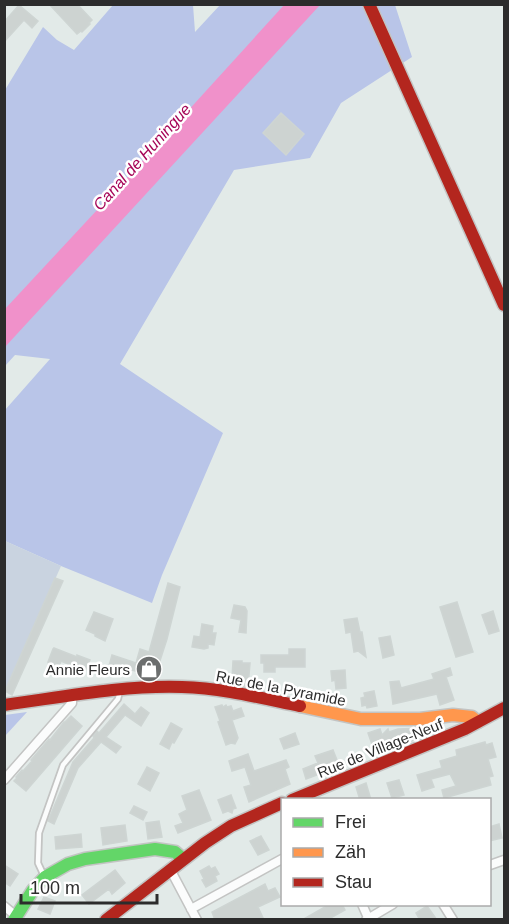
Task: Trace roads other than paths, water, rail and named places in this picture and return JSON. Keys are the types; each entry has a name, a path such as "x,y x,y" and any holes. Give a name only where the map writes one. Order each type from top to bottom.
{"street":[{"path":"369,4 504,305"},
{"name":"Rue de la Pyramide","path":"4,705 121,689 182,687 226,691 361,719 420,719 453,715 472,717 478,723"},
{"path":"4,780 72,702 72,695"},
{"name":"Rue de Village-Neuf","path":"297,798 465,729 504,708"},
{"path":"106,920 204,843 231,826 281,803"},
{"path":"4,906 15,918 33,890 45,877 68,864 85,859 155,849 174,852 183,859"},
{"path":"191,909 281,860"},
{"path":"170,869 196,920"},
{"path":"368,919 390,906"},
{"path":"444,906 453,920"}],"lane":[{"path":"45,877 38,863 39,833 63,765 118,699 121,689"}],"place":[{"name":"Annie Fleurs","path":"149,669"}],"water label":[{"name":"Canal de Huningue","path":"142,157"}]}
